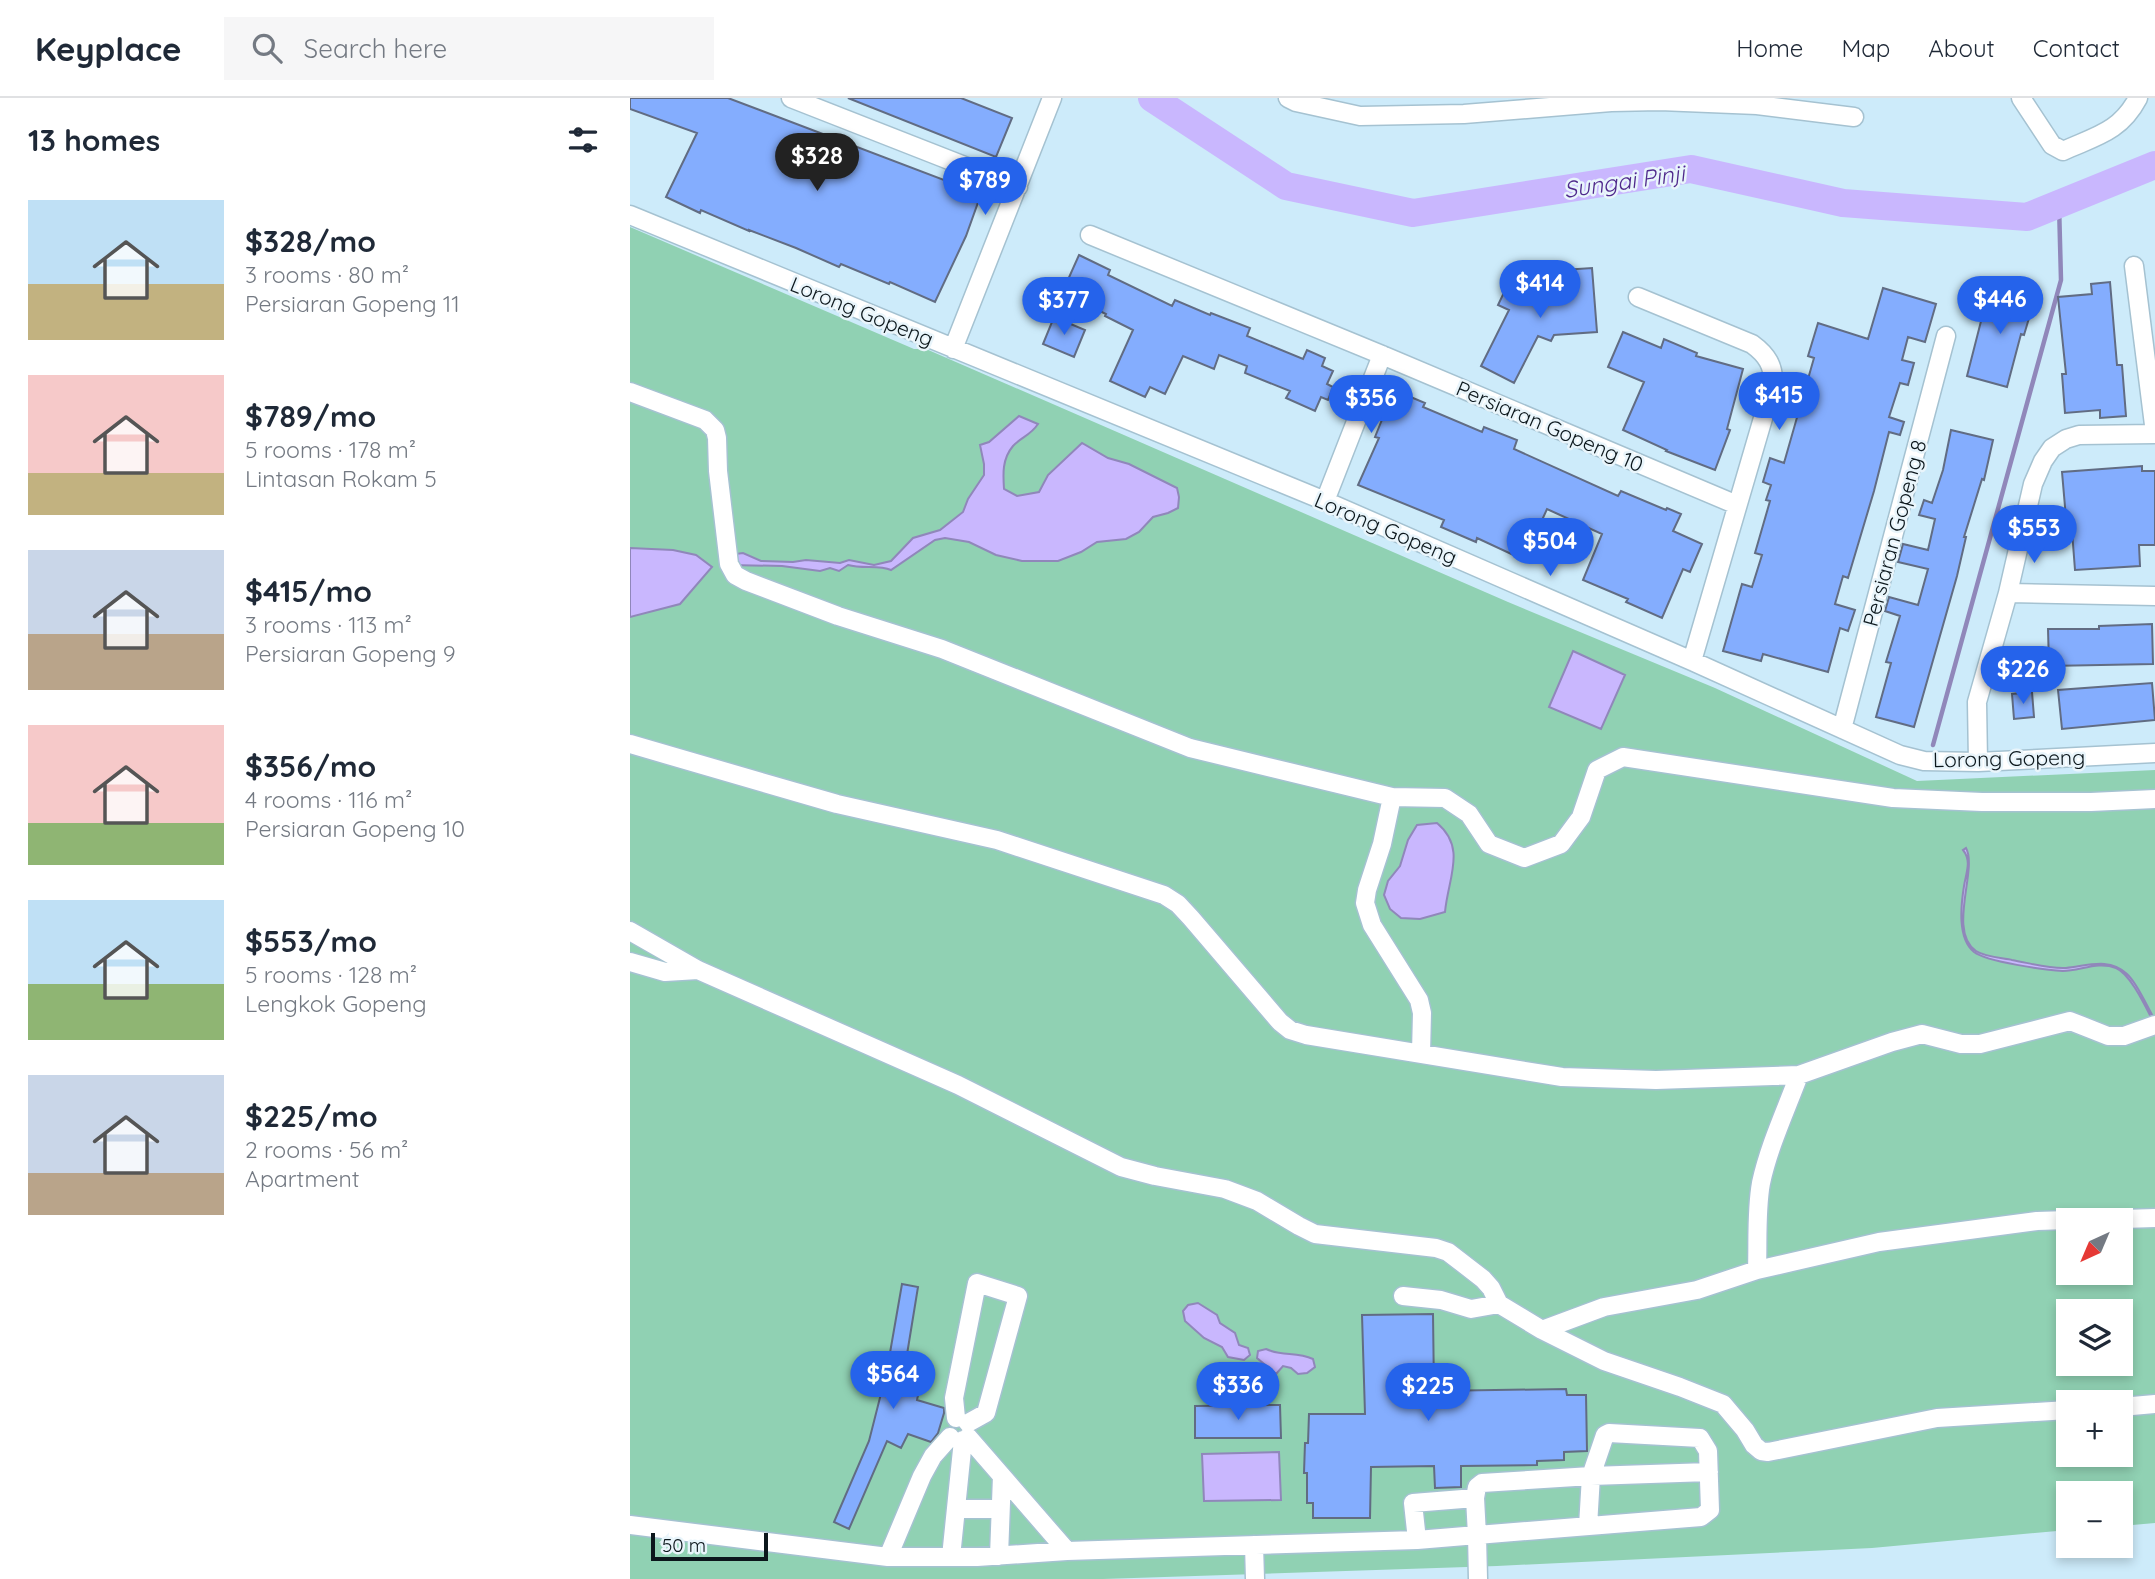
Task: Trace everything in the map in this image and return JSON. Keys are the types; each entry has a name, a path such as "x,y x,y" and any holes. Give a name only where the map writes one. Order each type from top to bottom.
{"street":[{"path":"791,98 1018,187"},
{"path":"953,349 1052,98"},
{"path":"1288,98 1360,117 1464,114 1611,100 1757,106 1854,117"},
{"path":"2021,98 2052,145 2063,150 2118,125 2138,98"},
{"name":"Lorong Gopeng","path":"630,215 1325,501 1900,755 1924,761 1978,762 2155,753"},
{"name":"Persiaran Gopeng 10","path":"1090,235 1737,505"},
{"path":"1978,762 1977,702 2008,593 2033,484 2043,461 2052,449 2066,439 2079,435 2155,433 2134,266"},
{"path":"1639,297 1752,344 1770,362 1774,372 1773,384 1692,661"},
{"name":"Persiaran Gopeng 8","path":"1842,729 1946,336"},
{"path":"1325,501 1382,355"},
{"path":"630,391 705,420 716,430 729,564 735,575 746,581 838,616 942,649 1190,748 1392,797 1445,798 1469,814 1489,844 1524,858 1561,844 1581,817 1597,771 1623,757 1893,798 1983,802 2155,799"},
{"path":"2008,593 2155,596"},
{"path":"630,744 837,804 997,840 1164,895 1178,904 1280,1022 1290,1030 1306,1035 1562,1077 1656,1080 1800,1075 1922,1034 1961,1044 1980,1044 2070,1021 2108,1035 2123,1036 2152,1026"},
{"path":"1392,797 1365,903 1372,925 1419,1000 1422,1013 1421,1053"},
{"path":"630,932 698,970 958,1086 1121,1167 1225,1188 1257,1201 1315,1234 1436,1248 1448,1252 1483,1279 1499,1304 1542,1330 1604,1361 1723,1404 1758,1448 1768,1452 1937,1418 2056,1411"},
{"path":"630,962 665,972 698,970"},
{"path":"1757,1270 1761,1183 1800,1075"},
{"path":"2133,1219 2155,1218"},
{"path":"1542,1330 1604,1307 1697,1290 1757,1270 1879,1242 2056,1220"},
{"path":"888,1557 933,1455 961,1431 986,1413 1018,1296 977,1283 954,1398 961,1431 951,1557"},
{"path":"1403,1296 1471,1308 1499,1304"},
{"path":"2133,1406 2155,1405"},
{"path":"961,1431 1067,1551"},
{"path":"630,1525 888,1557 951,1557 1417,1540 1701,1517 1710,1510 1708,1451 1700,1438 1609,1433 1602,1439 1591,1476 1588,1526"},
{"path":"1478,1579 1475,1498 1477,1487 1482,1483 1709,1472"},
{"path":"999,1556 1002,1476"},
{"path":"1417,1540 1413,1503 1475,1498"},
{"path":"956,1508 1000,1509"},
{"path":"1254,1545 1255,1579"}],"green space":[{"path":"630,227 914,349 926,349 1508,602 1715,688 1917,781 2155,770 2155,1523 2133,1525 2133,1481 2056,1481 2056,1531 1872,1548 1497,1566 1103,1579 630,1579"}],"shaded area":[{"path":"1019,416 1038,424 1009,451 1004,467 1004,489 1017,496 1039,492 1048,475 1082,443 1108,458 1129,464 1177,488 1178,508 1153,517 1139,532 1126,539 1097,542 1058,561 1022,561 996,555 969,542 945,538 935,540 891,570 848,565 839,571 830,568 820,571 782,566 730,565 728,555 743,553 761,561 806,560 840,563 849,560 874,565 891,561 913,538 940,530 963,512 984,475 980,445 989,442"},
{"path":"630,548 673,550 696,555 712,567 680,604 630,617"},
{"path":"1573,651 1625,675 1601,729 1549,707"},
{"path":"1437,823 1446,833 1454,853 1445,912 1420,919 1401,918 1390,909 1384,895 1388,881 1400,866 1408,840 1417,825"},
{"path":"1966,848 1969,870 1963,915 1964,929 1968,942 1976,951 2053,968 2098,964 2113,966 2127,974 2135,984 2155,1020 2155,1025 2133,985 2116,968 2103,966 2063,971 2003,962 1974,952 1965,938 1962,921 1968,863 1963,850"},
{"path":"1198,1303 1217,1315 1220,1323 1235,1333 1239,1345 1248,1348 1250,1355 1244,1360 1228,1357 1222,1347 1204,1338 1185,1321 1183,1311 1188,1305"},
{"path":"1266,1349 1313,1359 1315,1367 1307,1373 1298,1374 1283,1366 1276,1374 1257,1358 1258,1351"},
{"path":"1279,1452 1281,1500 1204,1501 1202,1454"}],"building":[{"path":"630,98 728,98 981,194 966,236 935,302 841,264 839,267 701,210 700,213 666,197 697,133 630,109"},
{"path":"848,98 961,98 1012,118 996,157"},
{"path":"1079,255 1110,270 1108,275 1172,306 1175,300 1250,328 1247,336 1303,359 1307,350 1325,358 1322,366 1333,371 1327,384 1333,387 1328,400 1321,397 1315,411 1286,398 1290,391 1245,373 1247,366 1219,355 1214,369 1183,356 1165,394 1150,387 1145,397 1110,381 1133,330 1062,293"},
{"path":"1592,268 1597,332 1554,335 1551,341 1538,336 1514,383 1481,366 1509,310 1498,305 1509,282 1522,288 1526,280 1565,298 1563,270"},
{"path":"2110,282 2117,365 2122,365 2126,416 2100,418 2100,410 2065,413 2062,374 2066,374 2058,297 2092,294 2091,284"},
{"path":"1990,286 2035,298 2024,335 2021,334 2007,387 1967,376"},
{"path":"1883,288 1936,304 1925,342 1908,337 1902,360 1914,363 1908,385 1900,383 1889,417 1904,422 1900,435 1889,432 1848,578 1843,576 1835,604 1855,610 1848,631 1840,628 1828,672 1763,654 1761,661 1723,651 1742,584 1752,587 1762,555 1755,553 1770,501 1766,500 1771,485 1763,482 1770,458 1784,463 1814,358 1808,356 1818,323 1868,339"},
{"path":"1054,317 1085,330 1074,357 1043,344"},
{"path":"1623,332 1661,348 1664,339 1697,353 1696,356 1743,369 1727,429 1730,430 1715,470 1666,451 1623,430 1644,382 1608,367"},
{"path":"1394,390 1425,403 1423,407 1482,432 1484,427 1517,440 1514,449 1618,496 1621,491 1681,514 1673,531 1702,544 1690,572 1683,569 1662,618 1626,602 1628,599 1583,580 1602,534 1547,509 1524,560 1477,538 1476,542 1441,527 1444,520 1358,485 1379,438 1375,437"},
{"path":"1951,430 1993,440 1984,480 1982,479 1964,537 1957,576 1914,727 1876,717 1891,663 1886,662 1900,616 1885,611 1889,597 1918,605 1928,569 1898,562 1903,544 1928,550 1935,519 1919,515 1924,500 1932,503 1943,470"},
{"path":"2142,466 2142,471 2155,471 2155,545 2139,545 2140,566 2075,570 2071,518 2066,518 2062,472"},
{"path":"2152,624 2153,664 2049,666 2048,629 2099,629 2099,626"},
{"path":"2152,683 2155,720 2062,729 2058,690"},
{"path":"2032,692 2034,717 2014,719 2012,694"},
{"path":"902,1284 918,1287 903,1379 920,1386 917,1400 944,1408 944,1413 938,1433 931,1442 908,1434 901,1448 887,1441 849,1529 834,1522 869,1441 887,1370"},
{"path":"1433,1314 1434,1391 1566,1389 1567,1395 1586,1395 1587,1451 1564,1452 1564,1460 1537,1461 1537,1465 1461,1466 1461,1487 1435,1488 1434,1466 1371,1467 1370,1518 1313,1518 1313,1503 1307,1503 1307,1473 1304,1473 1309,1414 1365,1414 1362,1315"},
{"path":"1280,1405 1281,1438 1195,1438 1195,1406"}],"waterway":[{"name":"Sungai Pinji","path":"1152,98 1286,186 1413,213 1691,169 1843,203 2027,217 2155,165"},
{"path":"1933,745 2061,280 2059,204"}]}
